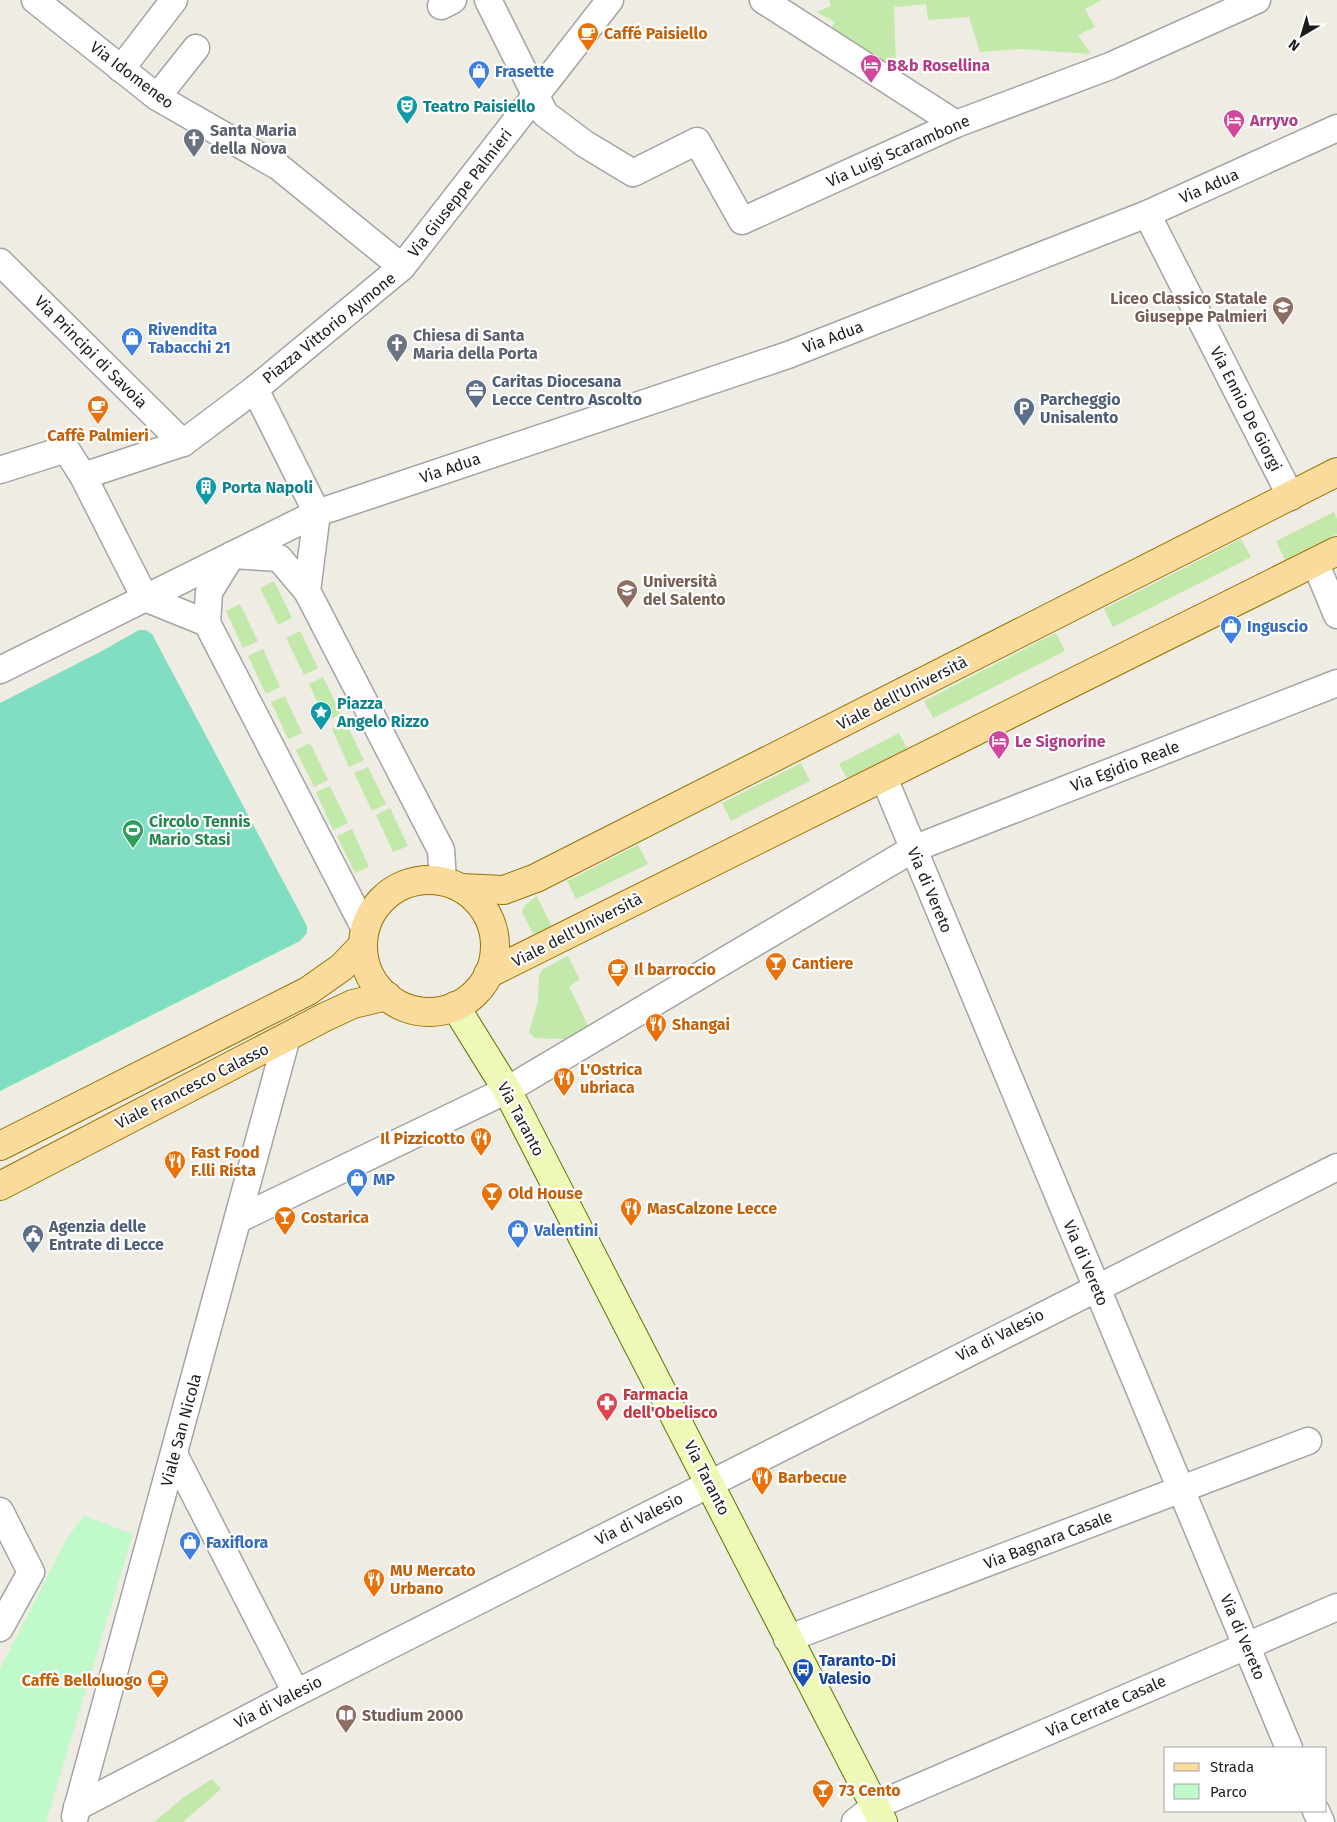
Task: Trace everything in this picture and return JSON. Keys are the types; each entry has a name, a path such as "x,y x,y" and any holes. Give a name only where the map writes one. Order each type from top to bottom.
{"main road":[{"name":"Viale dell'Università","path":"452,885 504,890 536,878 1291,497 1337,472"},
{"name":"Viale dell'Università","path":"488,974 1326,557"},
{"path":"426,880 452,885 478,902 492,926 495,949 488,974 473,994 455,1006 427,1012 404,1007 386,996 372,980 365,961 364,937 371,914 383,898 406,883 426,880"},
{"name":"Viale Francesco Calasso","path":"0,1146 308,991 342,968 364,937"},
{"name":"Viale Francesco Calasso","path":"0,1186 353,1004 386,996"},
{"name":"Via Taranto","path":"455,1006 507,1090 710,1483 787,1639 871,1817"}],"street":[{"name":"Via Idomeneo","path":"35,0 157,97 279,167 402,268"},
{"path":"121,69 174,0"},
{"path":"488,0 536,94"},
{"name":"Via Giuseppe Palmieri","path":"402,268 610,0"},
{"path":"763,0 956,124"},
{"name":"Via Luigi Scarambone","path":"536,94 545,114 585,144 633,173 697,141 742,221 956,124 1110,66 1257,0"},
{"path":"157,97 196,48"},
{"name":"Via Adua","path":"317,513 788,355 1147,214 1337,128"},
{"name":"Via Ennio De Giorgi","path":"1147,214 1291,497"},
{"name":"Via Principi di Savoia","path":"0,262 183,443"},
{"name":"Piazza Vittorio Aymone","path":"83,476 183,443 255,389 402,268"},
{"name":"Piazza Vittorio Aymone","path":"255,389 317,513"},
{"path":"2,465 66,449 83,476 145,598 207,622"},
{"path":"0,670 317,513"},
{"path":"307,591 317,513"},
{"path":"232,555 279,558 307,591 441,850 452,885"},
{"path":"232,555 209,592 207,622 364,937"},
{"path":"1326,557 1337,615"},
{"name":"Via Egidio Reale","path":"912,849 1337,683"},
{"name":"Via di Vereto","path":"884,778 912,849 1290,1747"},
{"path":"239,1219 507,1090 912,849"},
{"name":"Viale San Nicola","path":"75,1815 175,1456 287,1037"},
{"name":"Via di Valesio","path":"75,1815 296,1693 1096,1287 1337,1167"},
{"name":"Via Bagnara Casale","path":"787,1639 1308,1441"},
{"path":"175,1456 296,1693"},
{"path":"0,1511 31,1572 0,1628"},
{"name":"Via Cerrate Casale","path":"871,1817 1245,1644 1337,1607"}],"green space":[{"path":"829,0 1102,0 1085,9 1095,27 1078,35 1091,54 1021,49 980,52 969,17 928,20 926,4 894,7 896,66 872,60 828,32 835,22 817,12 831,6"},
{"path":"1334,512 1337,519 1337,534 1285,560 1276,541"},
{"path":"1241,539 1251,557 1113,627 1104,609"},
{"path":"274,581 292,618 278,625 260,588"},
{"path":"240,604 258,641 243,648 226,611"},
{"name":"Circolo Tennis Mario Stasi","path":"139,630 146,630 152,634 307,926 307,933 300,941 0,1091 0,703"},
{"path":"300,631 318,668 304,675 286,638"},
{"path":"1056,633 1065,651 933,718 924,701"},
{"path":"263,649 280,687 266,694 248,656"},
{"path":"323,677 341,714 326,721 309,684"},
{"path":"285,696 302,733 288,739 271,702"},
{"path":"346,723 364,760 349,767 332,729"},
{"path":"899,733 908,750 848,780 839,764"},
{"path":"310,743 328,780 314,787 296,750"},
{"path":"801,763 810,781 731,821 722,803"},
{"path":"368,767 386,804 372,811 354,773"},
{"path":"330,786 348,823 333,830 316,792"},
{"path":"390,808 408,846 393,852 376,815"},
{"path":"352,829 369,867 355,873 337,836"},
{"path":"638,845 648,864 576,899 567,881"},
{"path":"537,896 554,931 539,936 532,932 522,912 525,905"},
{"path":"568,956 580,980 569,986 589,1028 564,1039 534,1038 529,1032 538,1001 539,975 543,969"},
{"path":"84,1516 133,1534 46,1822 0,1822 0,1669 67,1538"},
{"path":"212,1779 221,1789 183,1822 154,1822 184,1797"}],"place":[{"name":"Caffé Paisiello","path":"588,52"},
{"name":"B&b Rosellina","path":"871,84"},
{"name":"Frasette","path":"479,90"},
{"name":"Teatro Paisiello","path":"407,125"},
{"name":"Arryvo","path":"1234,139"},
{"name":"Santa Maria della Nova","path":"194,158"},
{"name":"Liceo Classico Statale Giuseppe Palmieri","path":"1283,326"},
{"name":"Rivendita Tabacchi 21","path":"132,357"},
{"name":"Chiesa di Santa Maria della Porta","path":"397,363"},
{"name":"Caritas Diocesana Lecce Centro Ascolto","path":"476,409"},
{"name":"Caffè Palmieri","path":"98,425"},
{"name":"Parcheggio Unisalento","path":"1024,427"},
{"name":"Porta Napoli","path":"206,506"},
{"name":"Università del Salento","path":"627,609"},
{"name":"Inguscio","path":"1231,645"},
{"name":"Piazza Angelo Rizzo","path":"321,731"},
{"name":"Le Signorine","path":"999,760"},
{"name":"Circolo Tennis Mario Stasi","path":"133,849"},
{"name":"Cantiere","path":"776,982"},
{"name":"Il barroccio","path":"618,988"},
{"name":"Shangai","path":"656,1043"},
{"name":"L'Ostrica ubriaca","path":"564,1097"},
{"name":"Il Pizzicotto","path":"481,1157"},
{"name":"Fast Food F.lli Rista","path":"175,1180"},
{"name":"MP","path":"357,1198"},
{"name":"Old House","path":"492,1212"},
{"name":"MasCalzone Lecce","path":"631,1227"},
{"name":"Costarica","path":"285,1236"},
{"name":"Valentini","path":"518,1249"},
{"name":"Agenzia delle Entrate di Lecce","path":"33,1254"},
{"name":"Farmacia dell'Obelisco","path":"607,1422"},
{"name":"Barbecue","path":"762,1496"},
{"name":"Faxiflora","path":"190,1561"},
{"name":"MU Mercato Urbano","path":"374,1598"},
{"name":"Taranto-Di Valesio","path":"803,1688"},
{"name":"Caffè Belloluogo","path":"158,1699"},
{"name":"Studium 2000","path":"346,1734"},
{"name":"73 Cento","path":"823,1809"}]}
